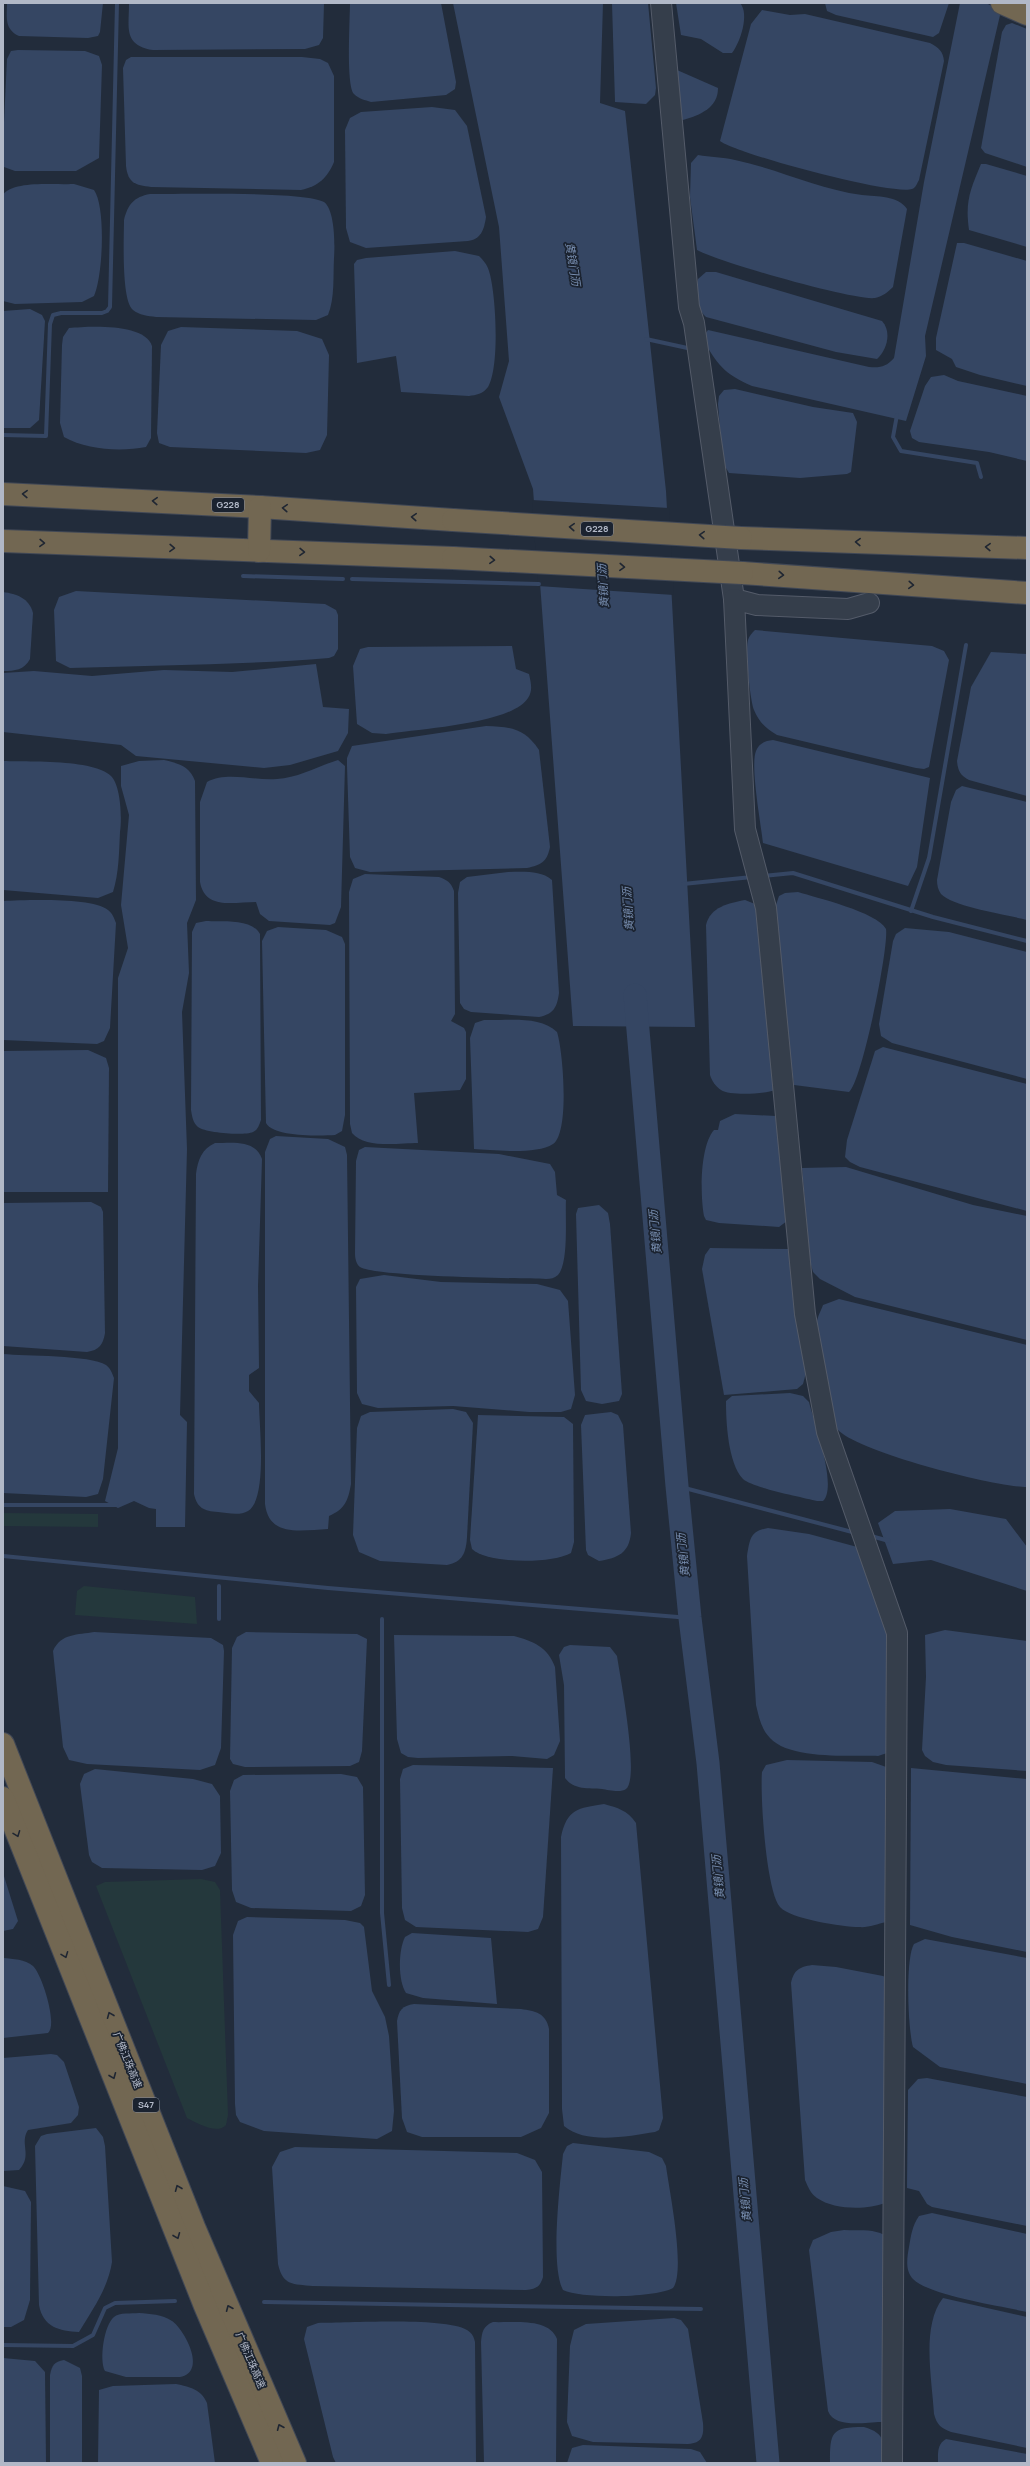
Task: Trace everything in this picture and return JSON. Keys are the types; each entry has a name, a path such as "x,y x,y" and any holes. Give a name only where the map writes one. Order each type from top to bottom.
{"highway":[{"path":"1002,3 1027,14"},
{"name":"G228","path":"3,494 260,507 741,538 1027,548"},
{"path":"259,551 260,507"},
{"path":"3,541 453,558 742,573 1027,593"},
{"name":"广佛江珠高速","path":"3,1744 194,2227 295,2463"},
{"name":"广佛江珠高速","path":"3,1798 205,2306 272,2463"}],"street":[{"path":"661,3 689,307 694,323 734,599 744,829 766,908 805,1314 827,1432 897,1633 892,2463"},
{"path":"734,599 757,605 848,609 869,603"}],"green space":[{"path":"3,1513 98,1514 98,1527 3,1526"},
{"path":"84,1586 195,1597 197,1624 75,1615 77,1591"},
{"path":"201,1879 215,1882 220,1890 228,2115 226,2125 218,2129 207,2127 187,2118 96,1886 105,1882"}],"water":[{"path":"7,3 103,3 100,32 98,36 88,38 19,36 11,30 7,22"},
{"path":"129,3 324,3 323,38 319,45 305,49 153,50 143,48 132,40 129,28"},
{"path":"350,3 441,3 456,82 455,89 446,95 371,102 356,96 352,88 349,65"},
{"path":"453,3 603,3 600,103 625,111 666,491 695,1027 573,1026 533,489 499,397 509,361 499,227"},
{"path":"612,3 648,3 656,88 655,95 646,104 615,102"},
{"path":"676,3 740,3 744,14 743,28 738,43 732,53 723,53 701,39 681,35"},
{"path":"825,3 949,3 939,33 933,37 836,15 827,11"},
{"path":"960,3 986,3 1001,11 925,336 926,356 906,421 752,386 742,382 722,367 712,355 702,338 708,330 869,367 883,366 894,358 924,182"},
{"path":"762,10 790,15 805,14 930,43 940,50 944,61 919,180 914,188 899,189 847,180 783,164 732,147 720,141 751,24"},
{"path":"1012,23 1027,29 1027,167 985,153 981,148 1002,32 1006,25"},
{"path":"11,51 85,51 99,56 102,65 99,158 76,171 15,171 4,167 3,143 7,59"},
{"path":"131,57 302,57 320,59 328,63 334,76 334,162 331,168 318,184 301,190 151,187 133,182 128,176 126,166 123,68 126,60"},
{"path":"677,70 718,88 715,101 707,110 696,116 683,120 677,116 675,71"},
{"path":"432,107 455,110 467,126 486,217 481,233 476,238 468,241 366,248 350,242 346,228 345,130 350,118 361,112"},
{"path":"698,155 735,160 767,168 814,184 846,192 893,199 903,204 907,209 893,287 885,294 875,298 862,297 786,280 710,256 697,250 690,197 691,163"},
{"path":"981,164 986,164 1027,176 1027,247 969,230 969,196"},
{"path":"74,184 94,190 98,199 102,226 102,242 99,273 94,296 82,302 15,304 3,301 3,195 8,190 25,185"},
{"path":"144,195 293,196 313,198 324,202 328,206 330,212 334,237 333,294 328,315 316,320 156,317 135,312 129,304 125,282 124,220 132,202"},
{"path":"957,243 964,243 1027,261 1027,386 980,375 956,367 952,359 936,350 936,338"},
{"path":"455,251 479,256 486,264 489,271 496,330 492,377 488,387 484,391 472,396 401,392 396,356 357,363 354,264 357,260 366,258"},
{"path":"706,272 716,272 882,321 887,330 886,346 877,359 836,352 706,317 702,313 698,304 697,289 698,279"},
{"path":"30,309 42,315 45,321 39,420 30,428 3,428 3,311"},
{"path":"103,327 128,330 139,333 147,339 152,346 151,438 146,447 136,449 104,449 83,445 64,437 60,423 62,345 63,337 69,328"},
{"path":"181,327 297,331 322,339 329,355 327,435 320,450 306,453 170,447 159,443 157,433 161,345 168,331"},
{"path":"944,375 958,381 1027,396 1027,461 989,452 919,442 912,438 910,431 925,386 931,377"},
{"path":"735,389 813,407 853,413 857,422 851,472 847,474 800,478 729,473 723,463 718,404 719,396 724,390"},
{"path":"76,591 325,604 336,610 338,615 338,649 334,656 329,658 232,663 70,668 56,661 54,610 59,597"},
{"path":"3,592 13,594 25,600 29,604 33,613 30,659 22,668 11,671 3,671"},
{"path":"755,630 932,646 944,651 949,660 929,767 924,769 916,768 777,735 769,730 763,725 752,705 748,675 747,645 749,637"},
{"path":"512,646 516,669 529,674 531,684 530,695 519,707 503,714 463,724 386,734 372,733 357,724 353,666 360,649 368,647"},
{"path":"991,652 1027,654 1027,796 969,780 963,776 958,767 957,761 971,687"},
{"path":"316,664 323,707 349,709 348,733 338,751 290,765 264,768 136,756 121,745 3,732 3,673 34,671 92,676 164,670 232,672"},
{"path":"486,726 503,727 516,730 528,737 539,750 550,847 549,852 543,862 536,866 527,868 370,872 355,868 350,857 347,766 347,758 352,746"},
{"path":"773,740 930,778 917,867 908,886 763,843 756,796 754,758 756,751 761,744"},
{"path":"164,760 182,766 190,772 195,781 196,900 187,923 189,973 182,1012 187,1149 180,1415 187,1422 185,1527 156,1527 156,1509 149,1508 134,1501 118,1508 105,1501 118,1448 118,978 128,948 121,905 129,815 121,786 121,766 139,761"},
{"path":"338,760 345,766 341,907 335,923 330,925 269,921 260,914 256,902 229,903 214,901 208,897 203,891 200,882 200,802 207,782 223,777 268,779 285,778"},
{"path":"3,761 60,762 76,764 103,771 111,776 119,794 121,819 118,870 113,892 98,898 3,890"},
{"path":"962,786 1027,802 1027,920 969,907 947,899 939,891 937,880 951,802 956,790"},
{"path":"508,872 537,873 552,880 559,993 556,1006 551,1012 544,1016 539,1017 471,1012 464,1009 460,1003 458,893 460,882 467,877"},
{"path":"365,874 439,877 452,885 454,891 455,1014 451,1021 464,1028 466,1032 466,1079 460,1090 414,1093 418,1143 383,1144 365,1141 352,1133 350,1124 349,892 353,879"},
{"path":"798,892 859,911 880,923 886,929 886,941 874,1014 861,1065 849,1092 794,1085 773,914 779,896 785,893"},
{"path":"745,900 755,904 758,907 775,1090 739,1094 721,1090 714,1083 710,1075 706,925 708,919 716,910 727,904"},
{"path":"3,901 74,901 100,906 108,910 112,915 116,923 110,1028 104,1041 97,1044 3,1040"},
{"path":"206,921 243,923 250,925 260,934 261,1120 256,1130 253,1132 242,1134 209,1131 198,1127 195,1124 192,1115 192,932 196,923"},
{"path":"278,927 326,930 342,937 345,944 345,1115 342,1131 335,1135 298,1135 270,1128 266,1123 262,941 267,931"},
{"path":"905,928 949,932 1027,952 1027,1079 892,1043 881,1036 879,1024 893,941 896,934"},
{"path":"484,1020 532,1021 542,1023 557,1032 563,1072 564,1091 562,1124 558,1137 553,1144 536,1150 526,1151 474,1149 470,1038 475,1023"},
{"path":"883,1047 1027,1084 1027,1211 860,1167 850,1162 845,1157 847,1140 875,1051"},
{"path":"88,1050 106,1058 109,1068 108,1192 3,1192 3,1051"},
{"path":"735,1114 776,1116 787,1221 779,1227 719,1223 706,1220 704,1216 702,1171 709,1137 714,1130 718,1130 720,1121"},
{"path":"276,1136 328,1139 345,1147 347,1155 351,1484 349,1495 345,1504 329,1516 328,1529 288,1530 280,1527 273,1522 268,1515 265,1504 265,1152 270,1139"},
{"path":"215,1143 249,1145 259,1153 262,1159 258,1286 259,1368 249,1375 249,1391 259,1403 261,1443 260,1477 258,1492 254,1504 245,1513 237,1514 205,1510 199,1506 194,1494 196,1174 201,1155 207,1148"},
{"path":"365,1147 499,1154 550,1164 555,1172 557,1195 566,1200 566,1239 564,1260 558,1275 546,1279 418,1275 392,1273 360,1267 357,1263 355,1255 356,1161 359,1150"},
{"path":"846,1167 973,1205 1027,1216 1027,1340 855,1297 820,1279 813,1272 810,1261 802,1168"},
{"path":"91,1202 101,1207 103,1212 105,1333 102,1344 95,1350 87,1352 3,1346 3,1203"},
{"path":"599,1205 608,1213 610,1224 622,1394 619,1401 602,1404 586,1401 581,1390 576,1214 578,1208"},
{"path":"710,1248 790,1249 797,1267 806,1373 803,1384 797,1389 724,1395 702,1269 705,1255"},
{"path":"384,1275 441,1282 537,1284 560,1290 568,1301 575,1395 571,1409 561,1412 529,1412 453,1406 378,1408 362,1404 357,1393 356,1287 360,1279"},
{"path":"839,1299 1027,1345 1027,1487 987,1481 928,1467 871,1448 850,1438 837,1429 832,1421 825,1395 820,1362 817,1323 818,1316 823,1305"},
{"path":"3,1354 57,1356 87,1359 106,1365 110,1370 114,1378 103,1479 98,1494 86,1497 3,1493"},
{"path":"790,1393 803,1396 809,1402 820,1438 828,1482 827,1494 823,1501 817,1501 757,1486 743,1479 734,1463 727,1431 726,1401 732,1396"},
{"path":"453,1409 466,1412 473,1423 467,1537 463,1556 452,1564 447,1565 380,1561 359,1552 353,1535 357,1428 361,1416 370,1412"},
{"path":"611,1412 618,1415 623,1425 631,1533 630,1540 625,1550 617,1556 599,1561 588,1555 586,1550 581,1425 585,1415"},
{"path":"478,1415 564,1417 573,1424 574,1542 571,1553 562,1557 550,1559 520,1561 492,1558 480,1554 472,1549 470,1540"},
{"path":"950,1509 1006,1519 1027,1547 1027,1591 931,1560 893,1564 878,1523 895,1511"},
{"path":"768,1528 809,1534 861,1548 892,1622 887,1753 878,1756 837,1756 806,1753 779,1745 764,1731 756,1705 747,1556 750,1540 754,1534 762,1529"},
{"path":"945,1630 1027,1641 1027,1771 946,1765 933,1762 925,1756 922,1750 926,1677 925,1635"},
{"path":"94,1632 211,1638 223,1645 221,1748 215,1765 200,1770 87,1764 69,1760 63,1747 53,1651 56,1645 65,1638"},
{"path":"246,1632 357,1634 367,1639 362,1751 359,1762 350,1766 245,1767 233,1764 230,1759 232,1648 237,1637"},
{"path":"394,1635 514,1636 539,1646 548,1654 555,1667 560,1741 554,1755 547,1759 512,1756 418,1758 408,1757 401,1753 397,1739"},
{"path":"570,1645 610,1647 617,1656 628,1726 631,1767 630,1781 624,1790 614,1791 582,1788 573,1785 565,1778 564,1685 559,1655 564,1647"},
{"path":"787,1760 872,1762 889,1768 886,1922 866,1927 841,1926 805,1919 780,1907 775,1898 771,1882 765,1842 762,1801 762,1772 766,1765"},
{"path":"413,1765 553,1768 543,1917 538,1929 528,1932 416,1927 405,1920 402,1908 400,1779 403,1769"},
{"path":"911,1768 1027,1779 1027,1952 952,1937 910,1925"},
{"path":"95,1769 193,1779 212,1784 220,1796 221,1853 215,1866 202,1870 102,1868 92,1862 89,1855 80,1784 84,1774"},
{"path":"341,1774 357,1777 363,1787 365,1895 361,1906 351,1911 251,1908 236,1902 232,1890 230,1791 234,1780 243,1775"},
{"path":"604,1804 626,1812 636,1823 663,2118 659,2130 655,2132 608,2138 584,2136 573,2132 564,2126 562,2109 561,1837 570,1815 587,1807"},
{"path":"3,1873 18,1921 13,1929 3,1931"},
{"path":"247,1917 345,1920 360,1923 364,1927 372,1991 385,2017 389,2036 394,2111 392,2131 377,2139 264,2131 240,2122 236,2115 235,2104 233,1935 238,1921"},
{"path":"412,1933 491,1938 497,2004 423,1998 406,1993 401,1981 400,1958 405,1937"},
{"path":"925,1939 1027,1958 1027,2084 940,2067 913,2047 908,1995 909,1964 914,1944"},
{"path":"3,1958 26,1962 33,1966 37,1971 48,2000 50,2010 51,2028 48,2033 3,2038"},
{"path":"812,1965 836,1967 883,1976 890,1980 885,2203 860,2208 832,2205 815,2196 805,2180 791,1983 794,1975 800,1968"},
{"path":"414,2004 521,2009 535,2012 543,2016 549,2029 549,2113 541,2128 521,2137 422,2137 407,2132 402,2118 397,2021 399,2014 404,2007"},
{"path":"51,2054 57,2055 64,2062 79,2107 78,2115 71,2123 28,2130 25,2140 26,2154 23,2165 19,2170 3,2171 3,2058"},
{"path":"927,2078 1027,2097 1027,2226 932,2207 927,2204 919,2191 907,2188 908,2090 918,2079"},
{"path":"96,2128 103,2137 105,2146 112,2262 107,2281 95,2307 79,2332 59,2329 48,2323 41,2312 39,2305 35,2146 41,2136 47,2134"},
{"path":"573,2143 649,2152 662,2158 666,2166 676,2229 678,2265 677,2279 673,2288 651,2294 618,2296 586,2295 563,2290 559,2278 557,2263 556,2244 558,2204 563,2154 567,2146"},
{"path":"295,2147 517,2153 535,2160 542,2172 543,2277 539,2285 535,2288 526,2290 313,2286 294,2284 286,2280 280,2271 278,2264 272,2167 280,2152"},
{"path":"3,2186 25,2191 31,2202 30,2300 24,2320 11,2327 3,2327"},
{"path":"932,2213 1027,2234 1027,2312 950,2295 922,2285 910,2276 907,2260 912,2231 919,2216"},
{"path":"844,2230 867,2230 878,2232 887,2237 885,2420 881,2422 844,2422 832,2417 828,2411 809,2250 813,2240 831,2232"},
{"path":"943,2298 1027,2317 1027,2448 951,2432 938,2423 934,2414 930,2369 930,2338 936,2310"},
{"path":"139,2313 164,2317 177,2325 191,2350 193,2359 192,2367 188,2373 180,2377 126,2377 105,2371 102,2359 105,2335 110,2321 119,2314"},
{"path":"674,2318 681,2320 688,2329 703,2423 701,2438 696,2442 688,2444 593,2442 572,2436 567,2422 570,2346 574,2330 586,2324"},
{"path":"493,2322 538,2324 553,2332 557,2339 556,2463 484,2463 481,2342 482,2335 487,2325"},
{"path":"318,2323 438,2323 455,2326 470,2332 475,2342 476,2463 336,2463 333,2457 304,2339 307,2327"},
{"path":"3,2358 35,2361 45,2372 46,2463 3,2463"},
{"path":"64,2360 80,2368 82,2376 82,2463 50,2463 50,2375 54,2364"},
{"path":"176,2384 194,2389 205,2398 207,2403 215,2463 98,2463 99,2390 113,2386"},
{"path":"864,2427 880,2436 883,2444 883,2463 830,2463 832,2438 835,2433 845,2428"},
{"path":"946,2439 1027,2454 1027,2463 938,2463 938,2452 941,2443"},
{"path":"583,2445 691,2449 700,2452 707,2463 567,2463 572,2448"}],"pier":[{"path":"532,500 669,508 674,595 538,586"}],"waterway":[{"path":"3,435 46,436 50,324 53,315 61,313 102,313 107,311 110,307 117,3"},
{"path":"646,339 692,349"},
{"path":"897,415 893,437 901,451 977,463 981,477"},
{"path":"243,576 343,579"},
{"path":"352,579 539,584"},
{"path":"911,911 929,858 966,645"},
{"path":"763,876 793,873 933,917 1027,941"},
{"path":"683,884 752,877"},
{"name":"黄镜门沥","path":"635,995 677,1486 690,1618 708,1763 768,2463"},
{"path":"677,1486 856,1533"},
{"path":"3,1505 117,1505"},
{"path":"871,1536 889,1541"},
{"path":"3,1556 328,1588 690,1618"},
{"path":"219,1586 219,1619"},
{"path":"382,1619 382,1913 389,1985"},
{"path":"3,2345 73,2346 93,2335 105,2308 115,2303 175,2301"},
{"path":"264,2302 701,2309"}]}
